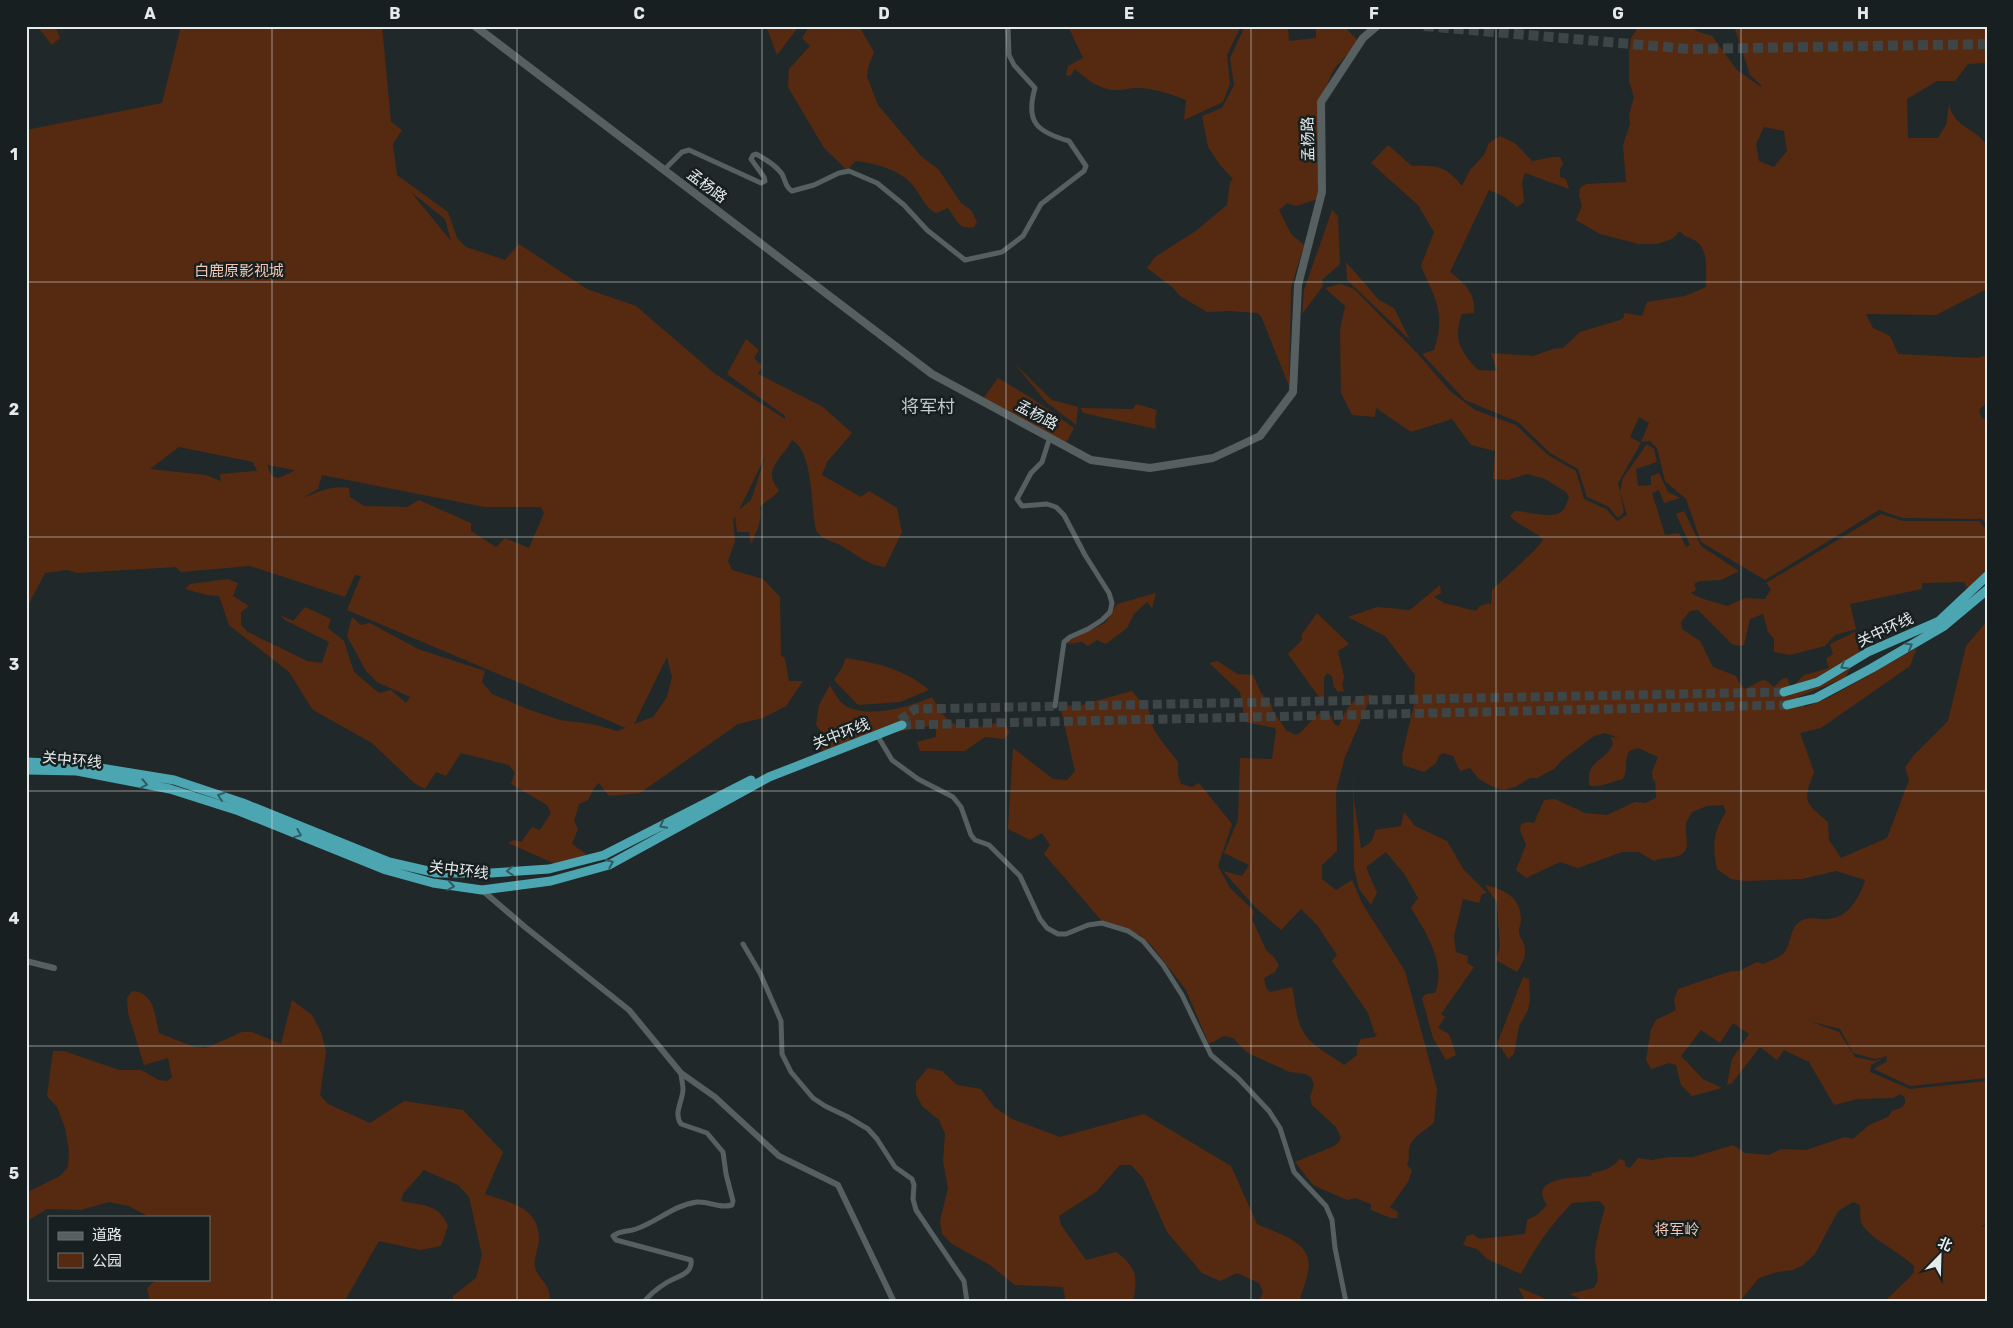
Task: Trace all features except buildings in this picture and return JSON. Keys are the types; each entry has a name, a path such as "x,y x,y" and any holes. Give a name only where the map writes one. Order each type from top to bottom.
{"highway":[{"name":"关中环线","path":"1784,692 1818,682 1868,652 1940,620 1987,576"},
{"name":"关中环线","path":"1787,705 1816,698 1872,668 1944,626 1987,590"},
{"name":"关中环线","path":"26,762 76,764 174,780 243,803 389,862 437,873 491,873 549,869 604,855 766,772 901,723 877,735 769,777 609,865 551,881 482,890 433,884 386,870 239,811 170,789 77,771 26,770"}],"main road":[{"name":"孟杨路","path":"475,26 932,374 1091,460 1150,468 1213,458 1260,436 1293,392 1298,285 1322,192 1321,102 1363,38 1377,26"}],"street":[{"path":"664,170 682,152 689,150 762,183 765,181 764,177 751,159 756,154 778,169 788,188 792,190 814,185 839,173 849,171 877,183 904,205 927,230 965,260 1002,252 1023,236 1041,204 1084,171 1086,166 1069,140 1048,135 1038,127 1032,116 1031,101 1035,88 1014,65 1009,55 1008,26"},
{"path":"1050,437 1042,462 1031,473 1017,499 1022,506 1047,504 1056,507 1064,515 1085,555 1109,593 1112,603 1110,612 1102,620 1088,629 1070,636 1064,642 1055,706"},
{"path":"877,735 892,760 918,780 952,797 961,807 971,835 975,840 989,845 1020,876 1040,919 1047,928 1058,934 1066,934 1088,925 1102,923 1128,932 1143,941 1182,995 1211,1056 1238,1078 1268,1111 1280,1128 1294,1172 1326,1206 1332,1220 1335,1248 1346,1302"},
{"path":"482,890 524,927 629,1010 680,1073 715,1097 779,1156 838,1185 894,1302"},
{"path":"743,944 760,973 781,1021 782,1054 791,1072 801,1086 825,1106 868,1129 895,1166 912,1179 914,1186 913,1199 916,1210 964,1281 967,1302"},
{"path":"26,961 54,968"},
{"path":"644,1302 666,1282 689,1270 692,1266 691,1260 616,1240 613,1236 618,1232 636,1229 662,1215 695,1202 704,1202 724,1208 732,1205 734,1201 726,1174 723,1152 707,1133 681,1124 679,1121 678,1111 683,1091 680,1073"}],"green space":[{"path":"37,26 55,26 60,38 52,45"},
{"name":"白鹿原影视城","path":"181,26 382,26 391,122 402,130 393,144 397,175 448,212 457,238 466,247 505,260 519,244 587,289 636,306 714,373 785,419 785,416 727,374 746,339 759,350 754,358 762,366 758,374 823,407 852,433 827,462 822,475 861,497 869,491 897,508 902,532 885,567 867,562 817,532 807,466 799,446 792,440 775,464 772,476 779,490 760,507 760,522 751,544 749,532 737,532 735,516 733,521 735,541 728,561 732,570 763,579 780,597 781,655 785,659 789,681 803,681 786,706 763,718 738,724 640,793 609,796 599,783 588,800 579,804 574,821 578,829 572,844 586,854 575,866 567,869 508,843 514,840 521,842 532,827 540,830 551,813 547,805 511,784 515,773 509,765 461,753 446,776 436,772 425,789 414,783 372,743 313,710 289,672 229,625 219,596 185,589 190,584 228,579 238,583 233,596 249,606 241,612 241,625 248,632 307,661 322,663 329,642 285,620 280,615 293,621 305,607 331,619 328,628 344,641 354,672 379,693 391,690 406,703 410,697 377,682 366,671 347,636 352,617 361,625 370,623 418,649 485,671 482,682 492,694 530,710 560,720 592,724 617,731 626,728 347,610 361,576 355,575 345,597 250,566 181,572 176,567 77,573 67,570 45,573 26,609 26,130 162,103","holes":["411,192 445,219 451,241","179,447 253,462 257,471 220,474 221,481 206,475 150,469","766,455 751,500 739,510","267,465 294,470 278,478 272,476","322,475 484,507 541,507 544,513 529,548 505,538 496,547 471,531 471,523 419,500 407,507 364,506 350,497 349,488 343,487 325,490 303,498 318,489","667,657 672,677 667,697 653,717 634,724"]},
{"path":"766,26 799,26 777,55"},
{"path":"808,26 859,26 874,52 867,77 878,105 921,156 939,170 961,203 971,210 977,222 974,227 969,228 961,225 948,208 936,213 925,204 911,183 892,170 856,161 847,170 824,148 788,87 789,69 810,46 802,38"},
{"path":"1068,26 1241,26 1227,55 1230,84 1223,102 1184,120 1186,100 1163,92 1146,89 1107,89 1090,81 1075,69 1070,76 1066,75 1068,66 1083,58"},
{"path":"1245,26 1288,26 1289,41 1316,38 1316,28 1322,26 1344,26 1359,42 1334,69 1323,94 1318,199 1296,206 1287,203 1279,210 1291,234 1304,245 1291,288 1289,386 1261,316 1257,313 1230,311 1207,312 1180,296 1172,287 1147,268 1155,257 1197,230 1227,205 1230,182 1233,179 1220,165 1208,147 1202,116 1222,108 1234,85 1230,58"},
{"path":"1639,26 1692,26 1696,31 1712,36 1737,70 1761,87 1750,75 1734,26 1987,26 1987,63 1968,64 1955,81 1937,81 1907,99 1908,138 1938,138 1946,125 1949,105 1956,119 1977,135 1987,146 1987,289 1936,315 1866,314 1873,328 1890,336 1898,354 1977,358 1987,355 1987,402 1979,410 1982,418 1987,420 1987,525 1982,519 1903,518 1879,510 1765,580 1701,542 1686,499 1665,481 1657,448 1650,441 1641,442 1649,423 1639,417 1630,437 1641,443 1618,483 1624,512 1618,518 1609,507 1587,497 1578,469 1550,453 1518,422 1465,400 1422,354 1434,350 1438,337 1438,307 1421,266 1434,232 1418,205 1371,163 1388,145 1412,166 1440,168 1451,174 1462,186 1470,170 1484,155 1489,143 1500,136 1516,144 1532,161 1560,157 1563,164 1560,169 1560,177 1566,179 1569,189 1525,173 1522,182 1524,202 1517,207 1503,196 1489,190 1450,272 1468,289 1473,300 1474,313 1462,314 1458,338 1463,351 1478,370 1497,371 1491,353 1533,356 1553,349 1563,348 1580,332 1620,320 1624,317 1624,313 1642,316 1647,302 1685,296 1706,287 1706,262 1703,250 1696,241 1680,231 1672,239 1657,244 1639,244 1600,234 1576,220 1582,206 1579,196 1580,188 1586,184 1626,182 1623,145 1630,124 1629,115 1634,97 1629,81 1631,38","holes":["1764,127 1784,131 1787,151 1774,167 1759,161 1756,144"]},
{"path":"1332,210 1338,216 1340,264 1322,280 1323,286 1302,314 1304,290"},
{"path":"1346,262 1379,300 1394,308 1410,340 1347,280"},
{"name":"将军岭","path":"1341,284 1354,289 1416,352 1451,392 1475,410 1516,425 1548,455 1576,471 1584,499 1606,509 1617,521 1627,515 1620,492 1623,478 1647,444 1654,449 1657,462 1636,469 1638,486 1651,485 1651,476 1659,473 1668,492 1680,498 1664,503 1659,490 1652,493 1665,535 1679,533 1686,547 1690,545 1676,514 1684,511 1701,546 1739,571 1721,580 1699,581 1694,584 1696,590 1691,593 1698,597 1727,606 1745,598 1765,599 1771,589 1766,583 1881,514 1903,521 1979,521 1987,531 1987,576 1970,592 1964,582 1922,583 1922,589 1850,604 1856,629 1835,635 1825,646 1790,655 1774,652 1774,639 1768,632 1763,614 1750,619 1744,645 1739,646 1732,644 1698,610 1690,611 1681,622 1682,629 1700,641 1713,667 1736,676 1745,689 1765,680 1774,687 1782,679 1787,678 1791,688 1804,675 1829,668 1826,659 1833,654 1830,644 1855,632 1859,651 1845,678 1798,697 1805,707 1828,698 1917,648 1910,666 1821,728 1800,733 1814,772 1808,789 1808,800 1814,810 1828,822 1829,840 1841,858 1887,838 1909,780 1905,767 1915,754 1948,721 1966,646 1987,621 1987,1078 1910,1086 1874,1069 1886,1062 1887,1056 1875,1059 1853,1053 1840,1029 1809,1021 1839,1032 1855,1057 1874,1061 1884,1058 1871,1065 1870,1072 1910,1089 1987,1081 1987,1222 1981,1227 1987,1226 1987,1302 1884,1302 1910,1277 1914,1272 1914,1266 1865,1229 1861,1220 1860,1205 1853,1202 1838,1211 1815,1254 1803,1265 1793,1270 1777,1272 1759,1278 1739,1302 1588,1302 1569,1294 1594,1288 1596,1284 1598,1277 1595,1253 1605,1207 1599,1201 1572,1203 1544,1237 1521,1274 1487,1259 1477,1249 1463,1245 1467,1236 1473,1234 1479,1239 1525,1234 1527,1220 1537,1215 1547,1205 1542,1196 1543,1189 1548,1184 1564,1179 1591,1176 1592,1173 1611,1167 1620,1159 1625,1161 1625,1166 1630,1168 1638,1158 1652,1160 1668,1157 1693,1157 1733,1145 1745,1153 1769,1155 1781,1149 1806,1150 1845,1137 1853,1139 1869,1125 1888,1117 1892,1111 1901,1108 1905,1104 1905,1098 1901,1094 1893,1098 1858,1099 1834,1105 1809,1062 1784,1050 1777,1060 1760,1047 1732,1083 1727,1085 1732,1059 1749,1034 1733,1023 1720,1043 1701,1030 1681,1056 1703,1079 1722,1088 1692,1096 1681,1085 1676,1065 1669,1063 1651,1069 1646,1060 1651,1029 1656,1020 1676,1010 1674,1000 1678,989 1731,971 1739,971 1757,962 1763,964 1779,957 1786,950 1798,923 1805,919 1828,919 1842,915 1856,900 1865,880 1836,871 1802,879 1745,881 1731,879 1717,869 1714,853 1718,826 1726,812 1723,805 1707,806 1692,812 1686,823 1687,847 1683,854 1678,856 1654,861 1639,852 1622,852 1578,868 1560,862 1526,878 1516,870 1526,845 1520,830 1521,824 1527,822 1534,823 1544,800 1555,799 1585,813 1607,815 1635,802 1645,803 1656,798 1655,779 1653,782 1652,772 1658,757 1638,748 1629,751 1623,779 1603,785 1590,786 1589,777 1593,766 1610,750 1613,744 1611,737 1619,738 1605,733 1594,736 1562,760 1554,769 1537,778 1530,778 1515,787 1503,790 1479,779 1470,768 1460,771 1453,756 1443,753 1439,756 1436,763 1424,772 1403,765 1402,756 1414,705 1415,675 1385,636 1348,617 1377,607 1410,610 1440,585 1441,593 1434,597 1444,603 1476,611 1480,606 1489,603 1491,605 1492,590 1534,551 1543,540 1510,516 1515,511 1546,515 1558,514 1564,508 1569,497 1566,492 1545,479 1527,474 1508,480 1493,479 1495,451 1471,445 1452,419 1411,432 1376,408 1375,417 1352,415 1341,393 1340,330 1345,306 1325,288"},
{"path":"1014,363 1052,400 1078,407 1076,425 1046,402"},
{"path":"998,378 1033,399 1074,428 1065,445 983,399"},
{"path":"1136,404 1157,410 1155,417 1156,429 1083,413 1081,408 1133,409"},
{"path":"1156,593 1152,608 1147,602 1134,614 1127,628 1106,644 1097,640 1088,646 1082,642 1067,644 1070,640 1105,623 1117,604"},
{"path":"1317,613 1349,644 1338,651 1344,677 1342,685 1344,691 1338,692 1334,687 1332,676 1327,673 1324,678 1324,704 1288,654 1302,640 1302,634"},
{"path":"846,658 890,668 910,677 929,690 900,702 858,705 834,680"},
{"path":"1218,661 1237,674 1253,675 1261,693 1271,704 1273,711 1287,731 1296,735 1319,713 1331,715 1334,724 1339,726 1354,701 1372,694 1345,757 1336,791 1337,851 1322,865 1322,879 1336,890 1352,880 1362,903 1405,971 1437,1089 1434,1122 1413,1140 1409,1149 1407,1165 1412,1170 1408,1182 1390,1207 1398,1212 1397,1218 1391,1218 1371,1210 1371,1204 1355,1198 1347,1200 1313,1185 1295,1162 1332,1147 1341,1138 1336,1127 1312,1105 1310,1097 1314,1085 1311,1077 1305,1074 1290,1072 1250,1054 1233,1038 1224,1036 1209,1044 1186,990 1152,946 1140,935 1101,920 1044,854 1050,845 1042,833 1030,840 1008,829 1013,748 1053,779 1067,780 1075,771 1060,705 1077,706 1132,691 1149,711 1153,728 1178,762 1178,775 1181,784 1192,787 1199,783 1232,824 1218,866 1230,888 1254,911 1252,919 1266,950 1279,965 1275,972 1264,978 1266,988 1270,992 1292,987 1302,1030 1317,1047 1344,1065 1357,1055 1357,1047 1361,1039 1375,1037 1378,1032 1375,1034 1368,1013 1332,961 1337,955 1317,925 1301,909 1281,930 1256,908 1223,871 1242,876 1249,865 1224,853 1238,820 1240,758 1272,759 1276,731 1275,728 1245,722 1240,692 1209,663"},
{"path":"830,685 841,702 852,709 863,711 887,710 912,705 932,697 945,716 957,725 978,727 1004,719 1009,733 1004,739 985,737 965,751 920,751 917,742 936,737 936,725 891,733 825,754 814,737 828,749 825,737 816,725 819,705"},
{"path":"1353,771 1354,800 1361,848 1371,841 1375,830 1401,826 1404,812 1415,826 1447,841 1464,870 1487,893 1482,894 1479,903 1463,899 1454,936 1456,952 1468,956 1467,963 1474,967 1441,1014 1445,1017 1438,1028 1449,1034 1456,1055 1446,1060 1433,1038 1422,998 1426,994 1435,993 1438,971 1433,949 1423,927 1411,908 1418,898 1405,875 1386,852 1366,867 1377,893 1371,905 1359,889 1354,868"},
{"path":"1485,885 1510,895 1518,905 1521,920 1519,932 1525,954 1517,972 1496,960 1500,947 1497,903"},
{"path":"1523,977 1529,979 1530,1000 1528,1010 1519,1026 1514,1054 1508,1059 1497,1044"},
{"path":"132,991 140,993 149,1000 154,1011 159,1033 194,1047 206,1048 242,1032 252,1032 281,1044 292,1000 312,1015 321,1032 326,1052 320,1095 328,1104 370,1123 404,1101 463,1110 503,1152 485,1194 512,1203 527,1211 537,1226 539,1240 535,1267 548,1290 550,1302 453,1302 453,1296 476,1278 482,1255 469,1197 458,1185 424,1170 403,1194 401,1201 423,1205 440,1213 448,1226 441,1246 420,1250 379,1241 344,1302 150,1302 147,1288 156,1280 210,1280 210,1216 147,1216 129,1206 109,1202 81,1210 47,1209 27,1221 26,1193 60,1176 68,1167 69,1150 65,1128 57,1107 47,1096 53,1051 64,1051 119,1070 141,1070 159,1080 167,1081 172,1077 168,1058 144,1065 128,1013 127,998"},
{"path":"928,1068 942,1071 957,1085 981,1089 994,1107 1012,1119 1060,1137 1144,1114 1231,1166 1257,1224 1293,1240 1306,1253 1309,1262 1308,1272 1299,1302 1259,1302 1263,1292 1259,1283 1237,1273 1220,1281 1202,1273 1167,1232 1143,1178 1131,1165 1120,1165 1096,1192 1059,1216 1061,1225 1086,1260 1116,1252 1128,1263 1132,1268 1135,1279 1133,1302 1066,1302 1063,1287 1015,1285 990,1265 952,1244 942,1234 940,1221 948,1188 943,1161 945,1134 939,1120 922,1106 916,1094 916,1082"},
{"path":"1518,1287 1553,1302 1526,1302"}],"tunnel":[{"path":"1424,26 1689,49 1987,44"},
{"path":"900,720 915,709 1784,692"},
{"path":"902,725 1787,705"}],"district":[{"name":"将军村","path":"928,407"}]}
